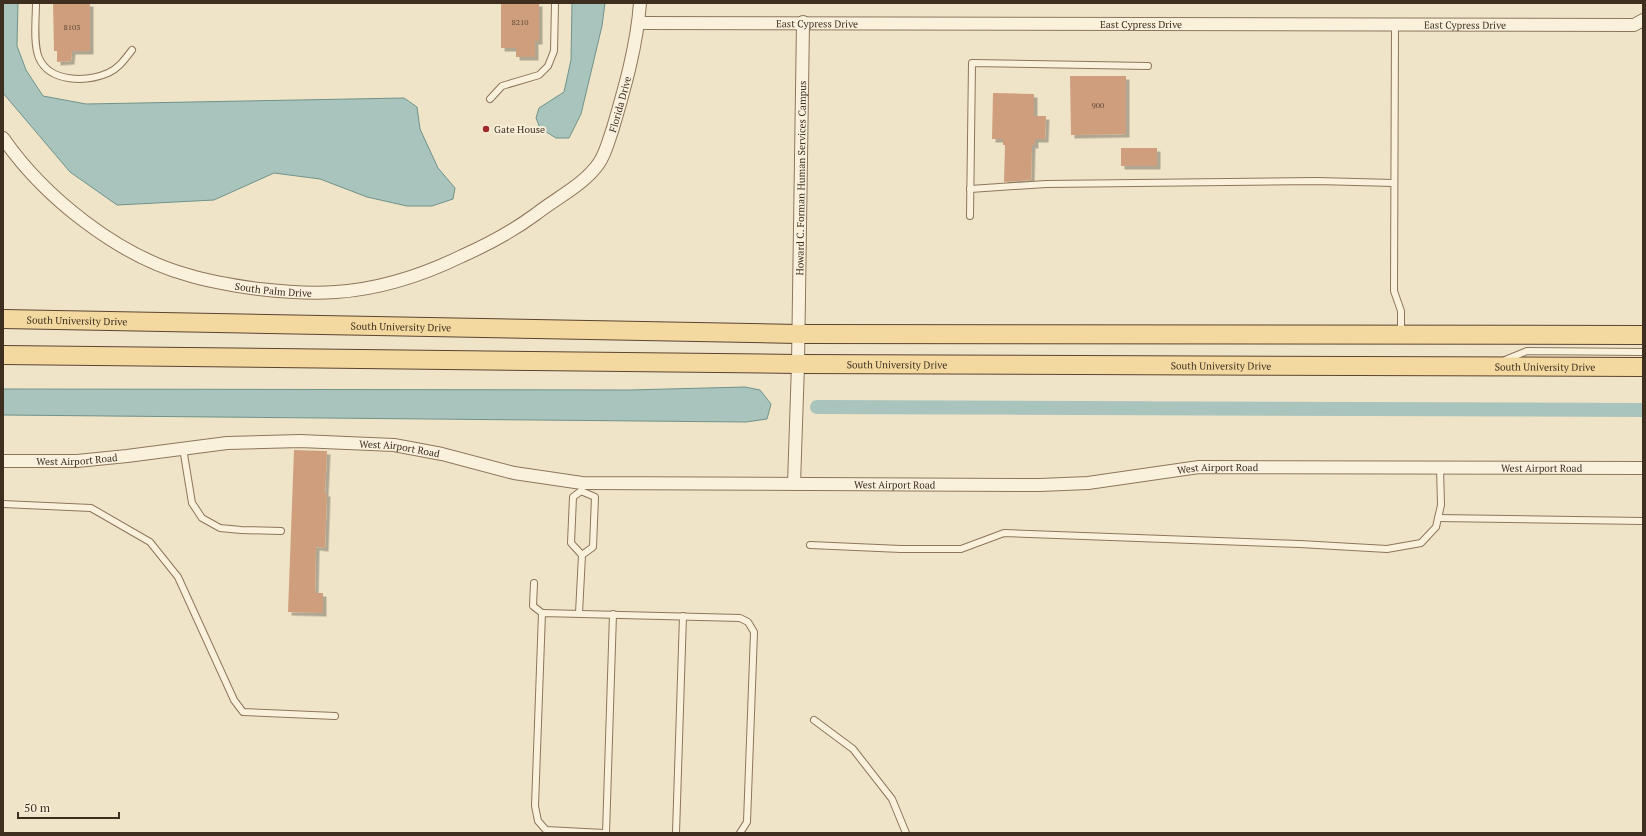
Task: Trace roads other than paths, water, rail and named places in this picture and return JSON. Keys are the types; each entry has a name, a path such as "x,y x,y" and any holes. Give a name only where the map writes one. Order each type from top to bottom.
{"main road":[{"name":"South University Drive","path":"3,319 798,334 1643,335"},
{"name":"South University Drive","path":"3,355 798,364 1643,367"}],"street":[{"name":"Florida Drive","path":"569,190 584,179 599,163 607,146 636,42 640,3"},
{"name":"East Cypress Drive","path":"639,23 1634,24 1643,20"},
{"name":"Howard C. Forman Human Services Campus","path":"798,334 803,22"},
{"name":"South Palm Drive","path":"3,138 16,156 48,191 76,216 114,241 153,262 187,275 236,286 286,292 336,292 388,284 440,267 491,243 518,228 569,190"},
{"path":"794,484 798,334"},
{"name":"West Airport Road","path":"3,461 77,461 227,443 292,441 394,445 442,454 514,473 581,487 794,484 1040,485 1088,483 1199,467 1643,468"}],"lane":[{"path":"36,3 36,38 39,59 51,72 61,76 83,78 109,73 121,64 132,50"},
{"path":"490,99 502,86 538,75 548,66 554,51 555,3"},
{"path":"1395,24 1394,290 1402,311 1401,334"},
{"path":"970,216 972,63 1148,66"},
{"path":"970,189 1046,184 1317,181 1394,183"},
{"path":"1490,366 1527,351 1643,352"},
{"path":"183,448 192,503 202,518 220,528 281,531"},
{"path":"810,545 961,549 1004,533 1300,544 1387,549 1421,542 1436,527 1441,505 1440,467"},
{"path":"579,613 582,555 570,543 573,497 581,487 595,498 593,547 582,555"},
{"path":"3,504 91,508 150,542 178,578 234,700 243,712 335,716"},
{"path":"1438,518 1643,521"},
{"path":"534,583 533,606 542,613 740,618 748,622 754,632 747,822 740,833"},
{"path":"542,613 535,806 538,821 546,830 605,833 613,614"},
{"path":"676,833 683,616"},
{"path":"814,720 853,749 892,799 906,833"}],"water":[{"path":"3,3 18,3 17,46 26,70 43,96 86,104 404,98 417,107 420,129 438,168 455,188 453,199 432,206 407,206 367,197 320,179 274,173 214,200 117,205 70,172 3,93"},
{"path":"572,3 605,3 602,26 581,114 569,138 556,138 540,128 536,118 539,108 564,92 571,60"},
{"path":"745,387 760,390 771,404 767,419 746,422 3,415 3,389 629,390"}],"waterway":[{"path":"817,407 1643,410"}],"place":[{"name":"Gate House","path":"486,129"}]}
